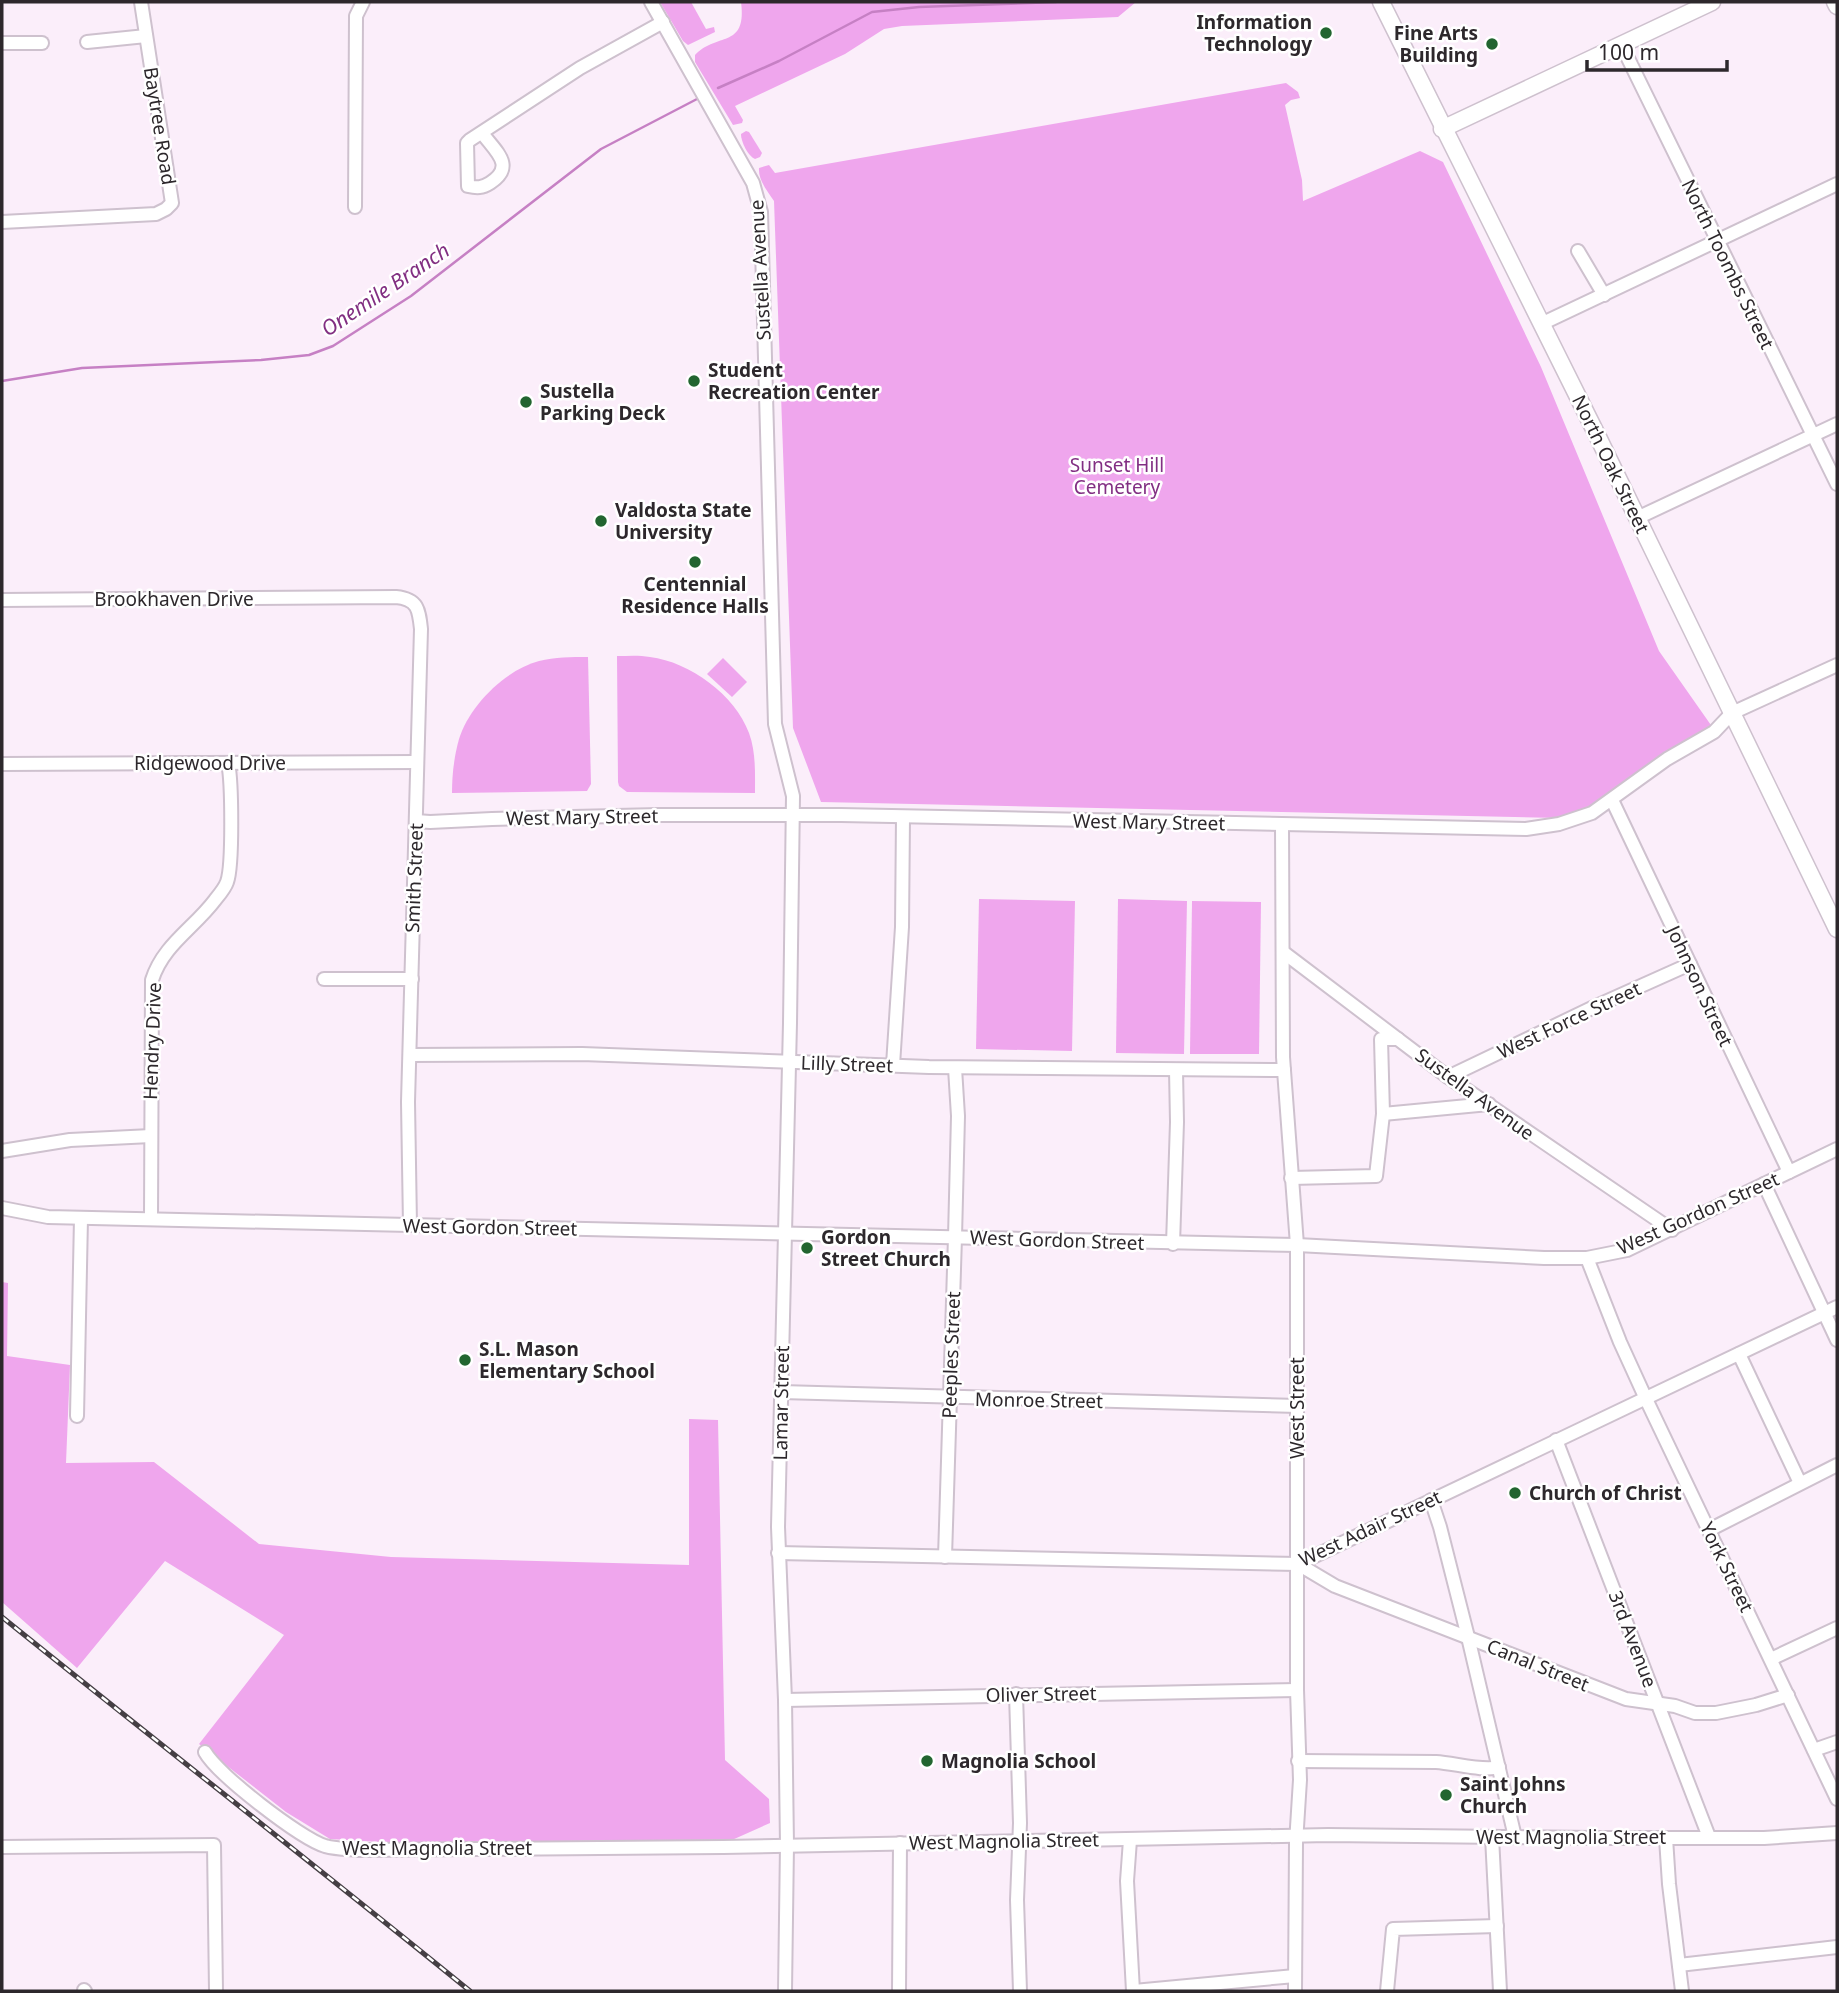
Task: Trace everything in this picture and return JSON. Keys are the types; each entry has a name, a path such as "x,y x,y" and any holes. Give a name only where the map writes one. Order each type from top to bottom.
{"main road":[{"name":"North Oak Street","path":"1381,2 1732,713 1832,906 1837,929"},
{"path":"1442,129 1712,2"}],"street":[{"name":"Baytree Road","path":"2,222 156,214 172,203 141,2"},
{"path":"355,207 356,16 363,2"},
{"name":"Sustella Avenue","path":"651,2 753,183 760,205 775,724 793,796 792,815"},
{"path":"482,133 580,68 663,22"},
{"path":"87,42 146,36"},
{"path":"2,43 43,43"},
{"name":"North Toombs Street","path":"1621,44 1837,484"},
{"path":"1541,324 1837,184"},
{"path":"1577,251 1604,295"},
{"path":"1637,518 1837,424"},
{"name":"Brookhaven Drive","path":"2,600 346,598"},
{"name":"Smith Street","path":"346,598 403,598 412,600 419,608 421,629 408,1155 410,1226"},
{"name":"West Mary Street","path":"416,821 659,815 792,815 1526,828 1559,824 1592,813 1667,759 1714,732 1732,713 1837,665"},
{"name":"Ridgewood Drive","path":"2,764 417,762"},
{"name":"Hendry Drive","path":"151,1219 152,980 161,957 214,902 227,882 230,837 228,763"},
{"name":"Johnson Street","path":"1612,800 1789,1172"},
{"name":"Lamar Street","path":"785,1991 785,1700 778,1553 793,874 792,815"},
{"path":"893,1065 902,927 903,817"},
{"name":"West Street","path":"1282,825 1284,1070 1297,1245 1297,1690 1300,1780 1295,1991"},
{"name":"Sustella Avenue","path":"1283,952 1448,1077 1672,1230"},
{"name":"West Force Street","path":"1448,1077 1690,964"},
{"path":"324,979 412,979"},
{"path":"1291,1178 1376,1176 1383,1114 1381,1039 1398,1039"},
{"name":"Lilly Street","path":"410,1055 582,1054 956,1068 1284,1070"},
{"name":"Peeples Street","path":"945,1557 958,1116 956,1068"},
{"path":"1172,1244 1177,1122 1176,1070"},
{"path":"1383,1114 1489,1104"},
{"path":"2,1151 70,1140 150,1136"},
{"name":"West Gordon Street","path":"2,1208 48,1217 1297,1245 1587,1258 1627,1250 1837,1149"},
{"path":"1764,1184 1837,1340"},
{"path":"76,1416 82,1218"},
{"name":"York Street","path":"1587,1258 1646,1399 1837,1798"},
{"name":"West Adair Street","path":"778,1553 1298,1564 1837,1307"},
{"path":"1740,1354 1800,1483"},
{"name":"Monroe Street","path":"781,1392 1297,1406"},
{"name":"3rd Avenue","path":"1556,1440 1709,1837"},
{"path":"1709,1530 1837,1465"},
{"path":"1431,1500 1468,1637 1515,1837"},
{"name":"Canal Street","path":"1298,1564 1335,1586 1626,1699 1695,1713 1716,1713 1756,1706 1788,1695"},
{"path":"1771,1659 1837,1628"},
{"name":"Oliver Street","path":"785,1700 1297,1690"},
{"path":"1016,1694 1020,1991"},
{"path":"1814,1749 1837,1742"},
{"name":"West Magnolia Street","path":"205,1752 216,1767 239,1788 309,1838 327,1847 402,1850 1297,1836 1764,1838 1837,1833"},
{"path":"1298,1761 1436,1762 1489,1770 1499,1767"},
{"path":"1492,1836 1500,1991"},
{"path":"1666,1838 1682,1991"},
{"path":"1130,1840 1127,1881 1133,1991 1295,1976"},
{"path":"899,1991 900,1843"},
{"path":"2,1847 214,1845 216,1991"},
{"path":"1387,1991 1393,1929 1497,1926"},
{"path":"1679,1965 1837,1947"}],"green space":[{"path":"660,2 691,2 706,29 714,27 715,32 688,45"},
{"path":"741,2 1136,2 1118,17 884,29 845,54 735,106 743,120 742,123 733,125 695,62 695,55 735,33 742,17"},
{"name":"Sunset Hill Cemetery","path":"1286,83 1298,92 1300,98 1285,105 1302,180 1303,201 1420,151 1443,162 1541,367 1659,651 1713,728 1589,809 1560,818 821,802 793,728 774,201 766,190 759,168 769,165 775,173"},
{"path":"746,131 762,153 760,157 755,159 745,148 741,134"},
{"path":"617,656 665,660 695,673 722,694 742,719 749,733 754,755 755,793 627,792 619,786"},
{"path":"588,657 591,784 587,791 452,793 459,739 471,714 490,691 514,672 539,661"},
{"path":"723,658 747,682 732,697 707,674"},
{"path":"979,899 1075,901 1072,1051 976,1049"},
{"path":"1118,899 1187,901 1184,1054 1116,1053"},
{"path":"1192,901 1261,902 1259,1054 1190,1054"},
{"path":"2,1282 8,1283 7,1356 70,1365 66,1463 154,1462 259,1544 391,1557 689,1565 689,1419 718,1420 725,1760 769,1799 770,1823 732,1840 414,1844 330,1839 286,1812 199,1744 284,1635 165,1561 77,1668 2,1602"}],"waterway":[{"name":"Onemile Branch","path":"718,88 779,61 872,12 919,7 1056,2"},
{"name":"Onemile Branch","path":"2,381 82,368 261,360 309,355 333,346 411,296 601,149 697,99"}],"railway":[{"path":"2,1617 470,1991"}],"place":[{"name":"Information Technology","path":"1326,33"},
{"name":"Fine Arts Building","path":"1492,44"},
{"name":"Student Recreation Center","path":"694,381"},
{"name":"Sustella Parking Deck","path":"526,402"},
{"name":"Valdosta State University","path":"601,521"},
{"name":"Centennial Residence Halls","path":"695,562"},
{"name":"Gordon Street Church","path":"807,1248"},
{"name":"S.L. Mason Elementary School","path":"465,1360"},
{"name":"Church of Christ","path":"1515,1493"},
{"name":"Magnolia School","path":"927,1761"},
{"name":"Saint Johns Church","path":"1446,1795"}]}
